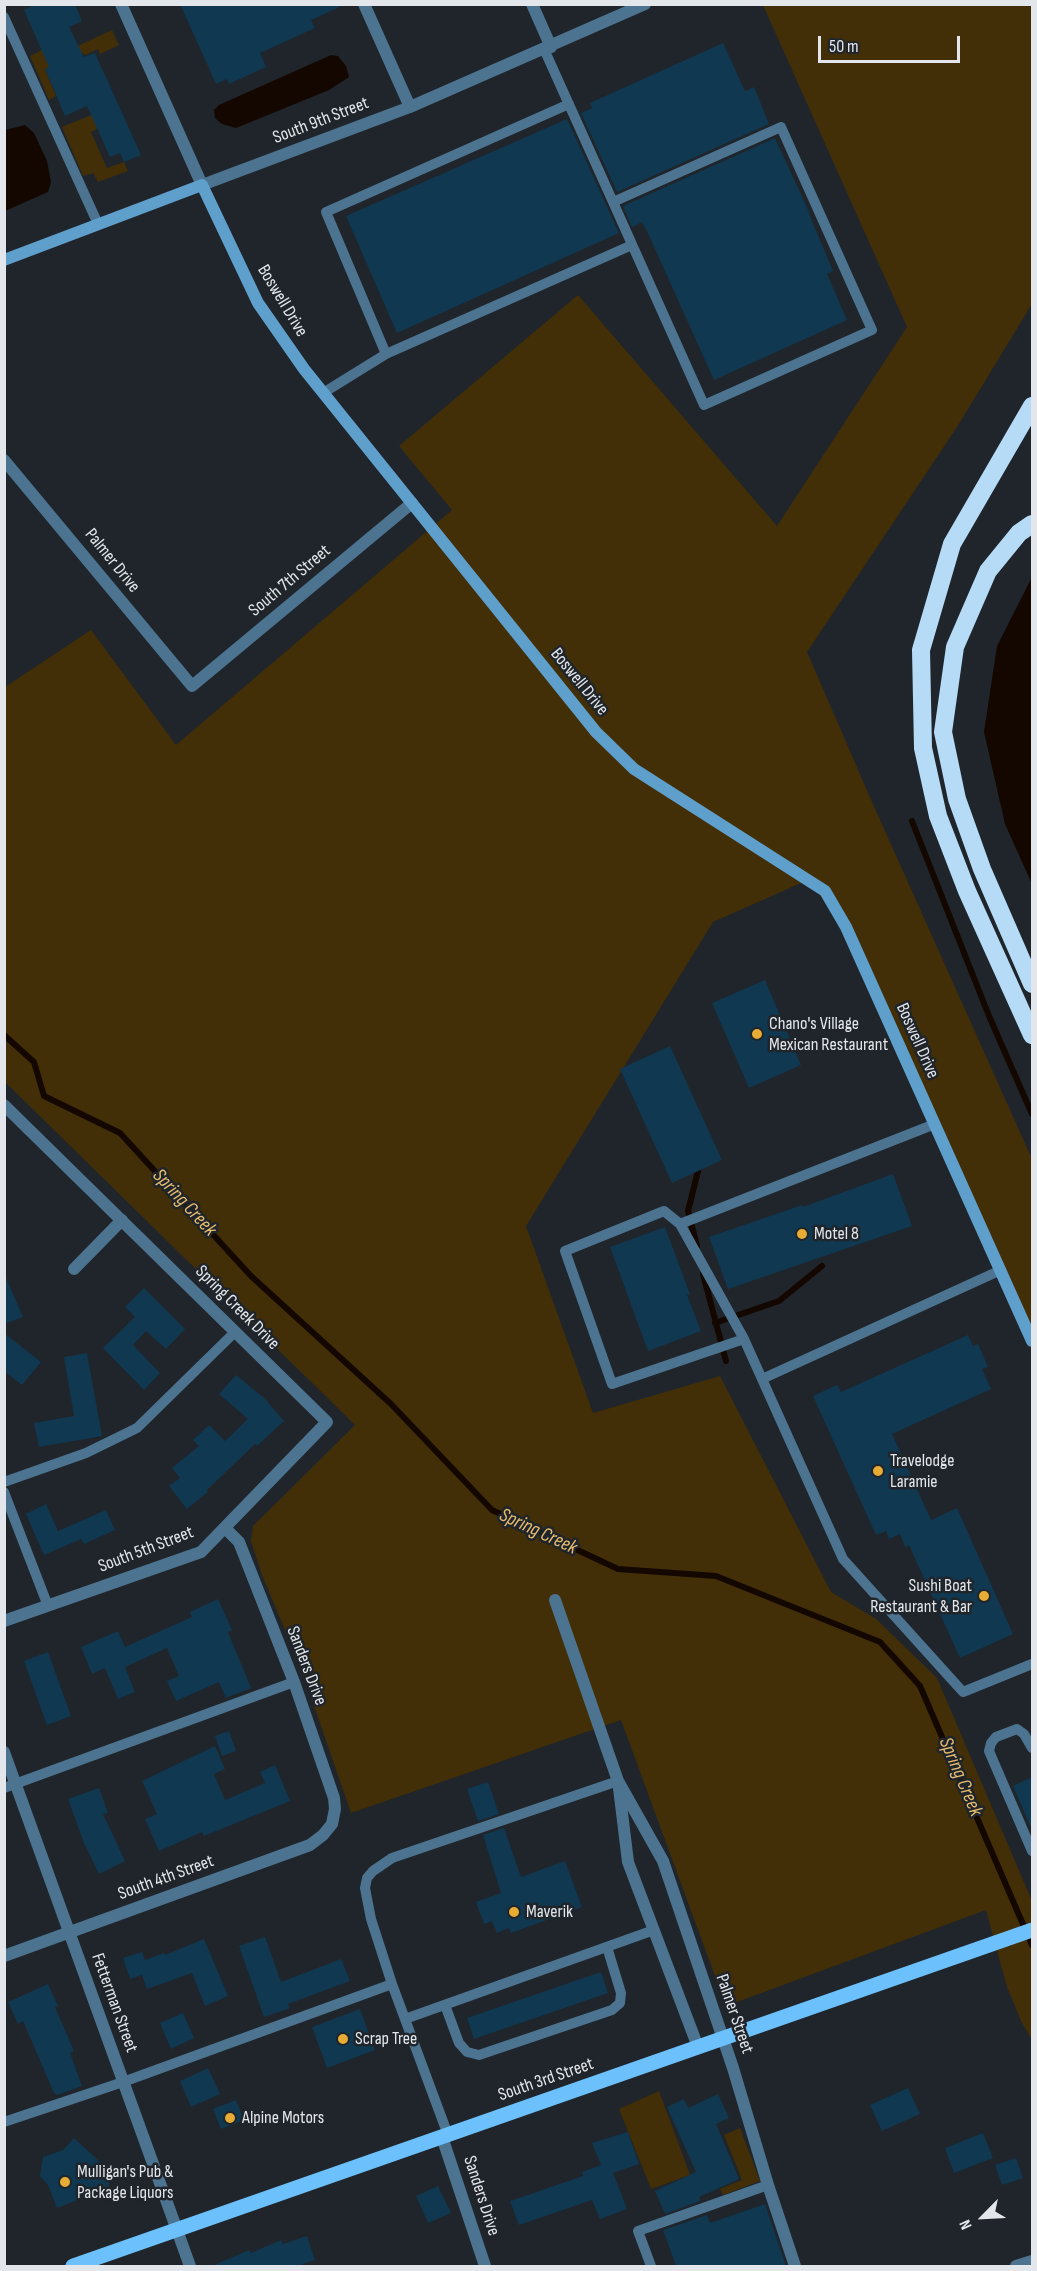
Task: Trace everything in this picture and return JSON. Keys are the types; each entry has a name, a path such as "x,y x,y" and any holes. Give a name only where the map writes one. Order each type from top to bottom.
{"highway":[{"path":"1032,406 952,544 921,650 923,748 938,816 967,891 1032,1035"},
{"path":"1032,524 1019,533 988,571 955,647 943,732 957,799 982,869 1032,984"}],"main road":[{"name":"South 3rd Street","path":"73,2266 1032,1930"}],"street":[{"name":"Boswell Drive","path":"121,4 258,303 303,369 596,732 634,769 825,891 846,927 1032,1341"},
{"path":"364,4 410,107"},
{"path":"532,4 547,48"},
{"name":"South 9th Street","path":"4,260 410,107 645,4"},
{"name":"Palmer Drive","path":"4,459 192,686"},
{"name":"South 7th Street","path":"192,686 412,503"},
{"name":"Spring Creek Drive","path":"4,1105 327,1422"},
{"path":"74,1269 122,1220"},
{"name":"South 5th Street","path":"4,1621 201,1552 327,1422"},
{"name":"Sanders Drive","path":"225,1528 239,1542 294,1682 332,1791 335,1809 332,1824"},
{"name":"Palmer Street","path":"555,1600 618,1781 663,1861 723,2038 795,2266"},
{"name":"Fetterman Street","path":"4,1752 10,1786 69,1933 190,2266"},
{"name":"Palmer Street","path":"618,1781 628,1862 698,2047"},
{"name":"South 4th Street","path":"4,1956 310,1845 332,1824"},
{"name":"Sanders Drive","path":"445,2136 485,2266"},
{"path":"1016,2266 1032,2261"}],"lane":[{"path":"4,16 98,224"},
{"path":"547,48 569,104 704,405 872,330 781,127 613,202"},
{"path":"386,354 326,212 569,104"},
{"path":"323,393 386,354 632,245"},
{"path":"680,1224 935,1124"},
{"path":"744,1339 612,1384 565,1251 664,1211 680,1224 744,1339 843,1559 963,1692 1032,1664"},
{"path":"762,1378 1001,1270"},
{"path":"4,1482 86,1453 137,1428 235,1332"},
{"path":"4,1492 48,1606"},
{"path":"10,1786 294,1682"},
{"path":"1032,1748 1024,1734 1017,1729 996,1737 989,1751 1032,1851"},
{"path":"445,2136 392,1984 366,1899 364,1888 367,1878 392,1858 618,1781"},
{"path":"405,2019 654,1930"},
{"path":"445,2005 459,2043 467,2052 479,2055 612,2010 620,2003 621,1993 607,1947"},
{"path":"4,2122 123,2082 392,1984"},
{"path":"651,2266 638,2231 768,2185"}],"shaded area":[{"path":"763,5 1032,5 1032,304 957,427 807,652 1032,1159 1032,1341 846,927 808,880 713,922 526,1226 593,1413 720,1376 831,1592 876,1619 937,1678 1032,1901 1032,2040 1021,2021 1007,1987 986,1910 726,2006 621,1720 351,1813 301,1668 262,1575 251,1541 253,1526 355,1425 5,1082 5,687 91,630 176,745 452,510 399,446 578,295 777,526 907,327"},
{"path":"112,30 119,45 100,54 98,49 85,55 82,53 45,69 56,96 49,100 30,56 42,50 71,49"},
{"path":"331,55 338,56 346,66 349,77 329,90 236,128 222,124 215,118 214,110 219,105"},
{"path":"94,114 97,129 91,132 107,168 124,162 128,171 98,182 93,173 83,176 62,127"},
{"path":"25,125 34,133 47,161 51,182 48,192 5,211 5,130"},
{"path":"1032,577 1032,884 1005,824 984,732 997,646"},
{"path":"659,2091 690,2175 651,2189 619,2109"},
{"path":"740,2128 760,2181 723,2195 720,2189 742,2180 724,2135"}],"building":[{"path":"35,4 75,4 82,21 69,27 84,57 95,53 141,155 124,162 120,153 110,157 87,106 65,116 45,69 49,67 24,10"},
{"path":"180,4 346,4 311,20 315,28 260,53 266,67 229,84 227,79 216,84"},
{"path":"723,43 745,91 754,87 769,124 617,192 581,113 592,108 590,103"},
{"path":"567,119 619,233 397,333 346,216"},
{"path":"775,138 833,271 827,274 847,320 714,380 646,229 642,222 632,227 623,206"},
{"name":"Chano's Village Mexican Restaurant","path":"765,980 801,1065 749,1088 712,1003"},
{"path":"670,1046 722,1160 672,1183 620,1069"},
{"name":"Motel 8","path":"893,1174 912,1226 728,1289 709,1237 802,1205 803,1207"},
{"path":"665,1227 701,1331 648,1351 610,1247"},
{"path":"4,1273 23,1317 4,1324"},
{"path":"144,1288 185,1329 166,1349 146,1331 133,1345 160,1373 144,1390 103,1348 135,1317 125,1307"},
{"path":"4,1333 41,1362 22,1385 4,1371"},
{"name":"Travelodge Laramie","path":"968,1335 973,1346 978,1344 988,1367 982,1369 991,1389 892,1434 931,1520 957,1508 1013,1634 960,1658 909,1545 905,1547 900,1534 889,1539 886,1531 876,1535 813,1396 837,1385 841,1392"},
{"path":"87,1353 102,1436 39,1447 34,1423 74,1416 64,1357"},
{"path":"236,1375 264,1398 284,1421 257,1446 255,1444 207,1490 208,1492 187,1509 169,1486 180,1478 172,1468 199,1446 193,1440 209,1425 225,1441 248,1419 219,1394"},
{"path":"46,1504 58,1531 106,1510 115,1530 84,1544 81,1539 44,1555 26,1514"},
{"path":"218,1599 232,1630 228,1632 251,1688 226,1698 219,1682 176,1701 167,1681 179,1676 167,1648 125,1667 135,1692 118,1699 105,1668 92,1674 81,1647 118,1631 125,1647 192,1617 190,1612"},
{"path":"48,1652 71,1716 47,1725 24,1661"},
{"path":"229,1731 236,1751 222,1756 215,1736"},
{"path":"215,1746 225,1769 214,1774 225,1800 265,1783 260,1772 275,1765 290,1801 204,1836 202,1832 159,1851 145,1819 157,1814 142,1781"},
{"path":"1032,1777 1032,1830 1013,1786"},
{"path":"488,1782 499,1814 478,1821 467,1789"},
{"path":"99,1788 108,1813 103,1814 125,1861 99,1874 84,1843 68,1799"},
{"path":"504,1828 521,1877 565,1861 582,1907 511,1933 509,1928 497,1933 492,1921 484,1924 476,1902 501,1893 483,1835"},
{"path":"265,1937 281,1982 341,1959 350,1981 288,2004 290,2008 264,2017 239,1946"},
{"path":"204,1939 228,1996 205,2006 192,1973 147,1989 142,1975 130,1979 123,1958 142,1952 145,1960 164,1953 165,1955"},
{"path":"601,1972 608,1993 474,2039 467,2018"},
{"path":"48,1984 74,2051 70,2053 82,2086 57,2095 54,2093 23,2021 18,2024 8,2002"},
{"name":"Scrap Tree","path":"360,2009 375,2050 327,2068 312,2027"},
{"path":"183,2013 194,2038 171,2049 160,2023"},
{"path":"208,2068 220,2094 191,2107 180,2081"},
{"path":"908,2088 920,2114 882,2131 870,2105"},
{"path":"718,2094 729,2118 716,2124 739,2179 699,2197 700,2201 665,2214 655,2191 696,2172 667,2107 684,2099 688,2108"},
{"path":"236,2100 244,2120 221,2129 213,2109"},
{"path":"628,2132 639,2164 613,2173 627,2209 600,2219 592,2200 519,2225 510,2201 583,2176 582,2172 601,2165 592,2143"},
{"path":"983,2133 993,2158 954,2173 945,2148"},
{"path":"74,2138 111,2172 107,2194 92,2199 88,2196 57,2208 48,2185 40,2176 43,2157 63,2150"},
{"path":"1016,2158 1023,2178 1002,2185 995,2165"},
{"path":"438,2186 451,2213 428,2223 416,2196"},
{"path":"765,2204 786,2266 676,2266 663,2230 707,2215 710,2223"},
{"path":"307,2236 315,2260 297,2266 212,2266 249,2250 251,2253 281,2240 283,2244"}],"waterway":[{"path":"912,821 989,1016 1032,1114"},
{"name":"Spring Creek","path":"4,1035 34,1062 44,1096 120,1133 251,1276 391,1404 492,1510 618,1569 716,1576 880,1642 920,1686 1032,1945"},
{"path":"697,1246 688,1211 698,1171"},
{"path":"715,1323 779,1301 822,1266"},
{"path":"703,1274 726,1361"}],"place":[{"name":"Chano's Village Mexican Restaurant","path":"757,1034"},
{"name":"Motel 8","path":"802,1234"},
{"name":"Travelodge Laramie","path":"878,1471"},
{"name":"Sushi Boat Restaurant & Bar","path":"984,1596"},
{"name":"Maverik","path":"514,1912"},
{"name":"Scrap Tree","path":"343,2039"},
{"name":"Alpine Motors","path":"230,2118"},
{"name":"Mulligan's Pub & Package Liquors","path":"65,2182"}]}
